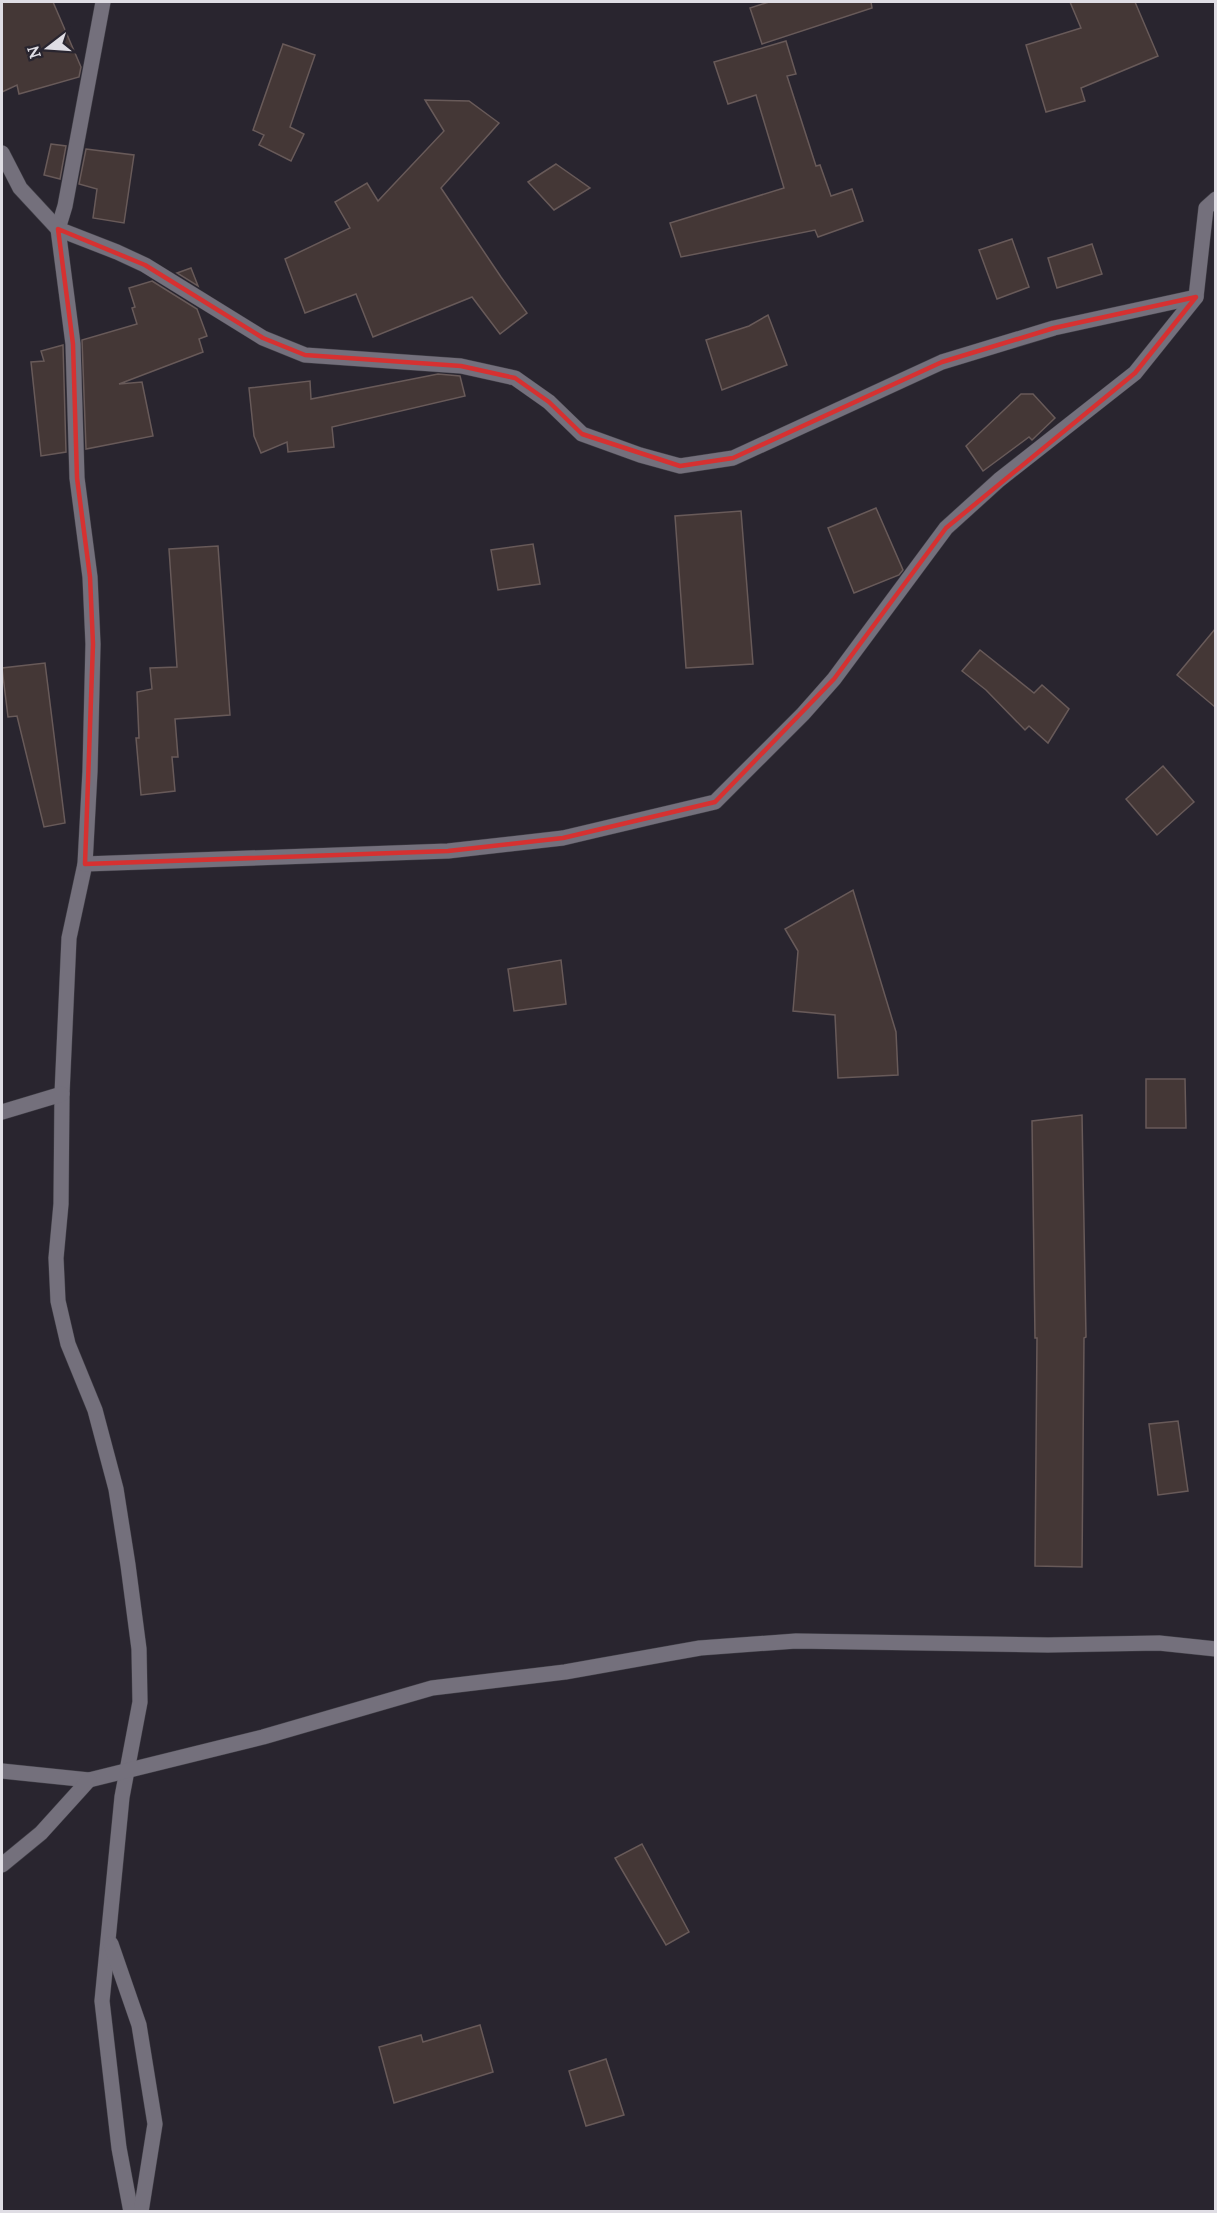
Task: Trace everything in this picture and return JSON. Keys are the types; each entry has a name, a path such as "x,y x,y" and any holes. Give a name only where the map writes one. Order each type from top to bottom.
{"street":[{"path":"103,2 65,206 58,230 73,344 78,478 90,577 93,644 85,864 69,938 62,1094 61,1204 56,1258 58,1301 68,1344 95,1410 116,1489 139,1649 140,1702 126,1772 102,2001 118,2148 131,2211"},
{"path":"2,153 20,188 58,230 145,265 263,338 304,355 461,366 515,378 549,402 582,434 640,455 680,466 733,458 942,362 1054,328 1196,297"},
{"path":"85,864 448,851 562,838 715,802 803,714 834,679 946,528 999,480 1135,374 1196,297 1206,208 1215,199"},
{"path":"2,1112 62,1094"},
{"path":"2,1771 89,1780 263,1737 432,1688 565,1672 700,1648 796,1641 1048,1645 1159,1643 1215,1649"},
{"path":"2,1865 41,1833 89,1780"},
{"path":"109,1938 139,2025 155,2124 141,2211"}],"highlighted area":[{"path":"58,229 145,265 263,338 305,355 461,366 515,378 549,402 582,434 680,466 733,458 942,362 1054,328 1196,297 1135,373 946,528 834,679 715,802 563,838 448,851 85,864 93,644 90,577 77,478 73,344"}],"building":[{"path":"2,2 53,2 81,67 79,77 19,94 17,85 2,92"},
{"path":"769,2 871,2 872,8 762,44 750,8"},
{"path":"1070,2 1135,2 1158,56 1081,88 1085,101 1046,112 1026,45 1081,28"},
{"path":"786,41 796,74 787,76 816,166 820,165 831,196 852,189 863,221 818,237 815,230 681,257 670,223 784,188 756,95 728,104 714,62"},
{"path":"283,44 315,55 290,127 304,134 291,161 259,145 264,135 253,130"},
{"path":"425,100 469,101 499,123 441,188 527,313 500,334 472,297 373,337 356,294 305,313 285,259 350,228 335,202 367,183 378,201 444,131"},
{"path":"51,144 66,146 60,179 44,175"},
{"path":"86,149 134,155 124,223 93,218 97,189 79,184"},
{"path":"556,164 590,188 554,210 528,182"},
{"path":"1012,239 1029,287 997,299 979,250"},
{"path":"1092,244 1102,274 1057,288 1048,258"},
{"path":"191,268 198,286 177,273"},
{"path":"152,281 197,309 207,336 199,339 203,352 119,384 142,382 153,436 86,449 82,340 137,324 129,288"},
{"path":"768,315 787,365 722,390 706,340 749,326"},
{"path":"63,345 66,452 41,456 31,362 44,361 41,351"},
{"path":"438,374 460,376 465,396 332,427 334,447 288,452 287,442 261,453 254,436 249,388 310,381 311,399"},
{"path":"1021,394 1033,394 1055,418 1032,440 1029,437 983,471 966,446"},
{"path":"876,508 903,570 899,575 854,593 828,528"},
{"path":"741,511 753,664 686,668 675,516"},
{"path":"533,544 540,584 498,590 491,550"},
{"path":"218,546 230,715 175,719 178,757 172,757 175,791 141,795 136,738 139,738 137,692 152,689 150,668 177,667 169,549"},
{"path":"1215,629 1215,707 1177,675"},
{"path":"980,650 1034,693 1042,685 1069,709 1048,743 1029,726 1025,730 986,690 962,671"},
{"path":"45,663 65,823 44,827 17,716 8,717 2,668"},
{"path":"1163,766 1194,802 1157,835 1126,799"},
{"path":"853,890 896,1032 898,1075 838,1078 835,1015 793,1011 798,951 785,929"},
{"path":"561,960 566,1004 514,1011 508,969"},
{"path":"1146,1079 1185,1079 1186,1128 1146,1128"},
{"path":"1082,1115 1086,1337 1084,1338 1082,1567 1035,1566 1037,1338 1035,1338 1032,1121"},
{"path":"1178,1421 1188,1491 1158,1495 1149,1424"},
{"path":"642,1844 689,1932 666,1945 615,1858"},
{"path":"480,2025 493,2072 394,2103 379,2047 421,2035 423,2042"},
{"path":"606,2059 624,2115 586,2126 569,2071"}]}
